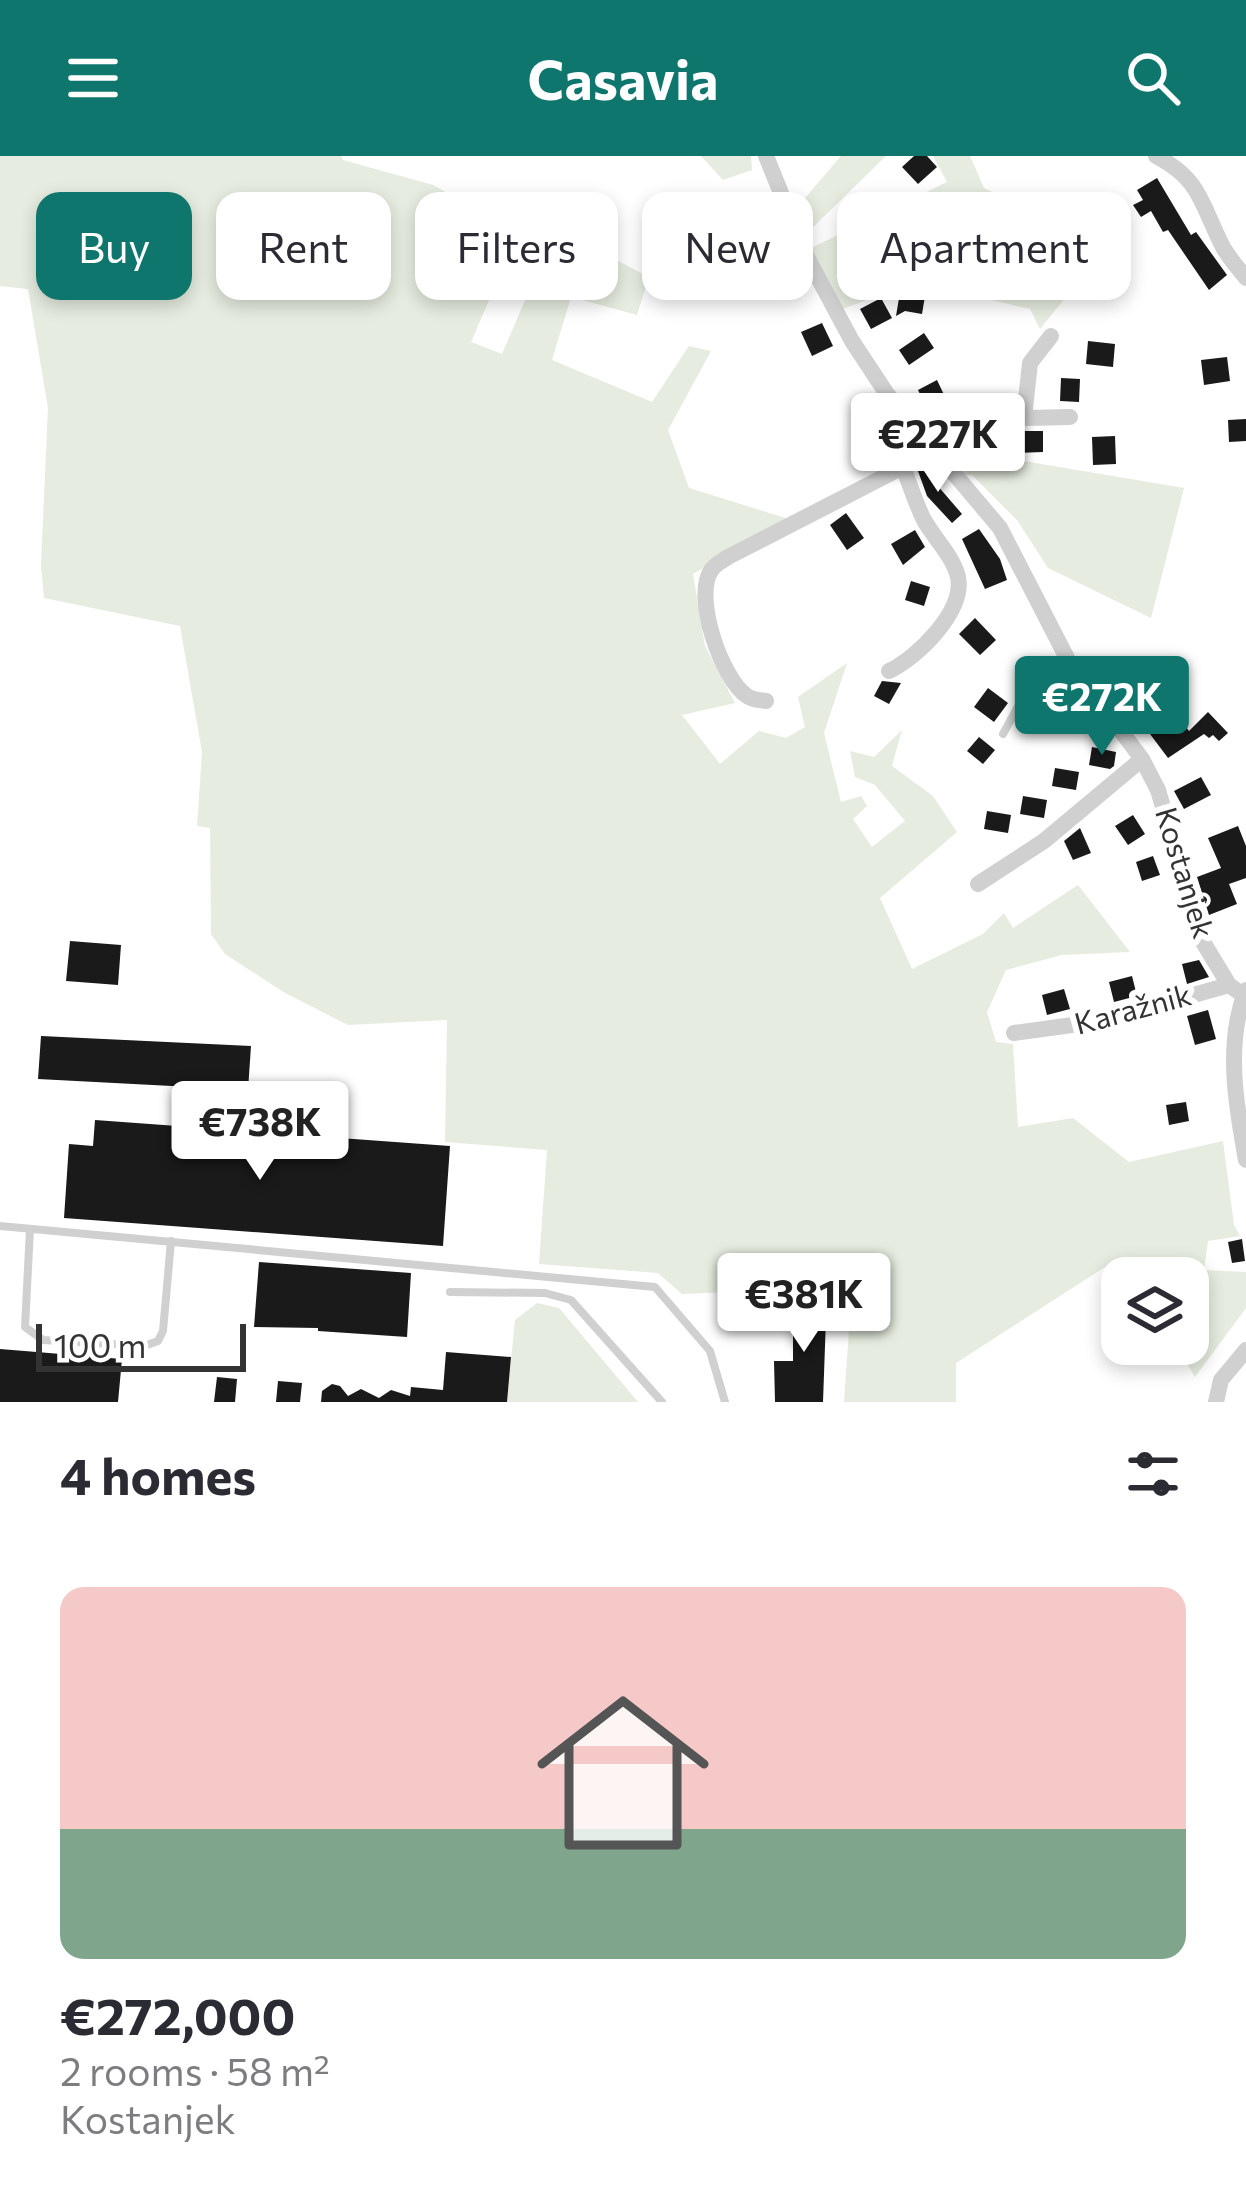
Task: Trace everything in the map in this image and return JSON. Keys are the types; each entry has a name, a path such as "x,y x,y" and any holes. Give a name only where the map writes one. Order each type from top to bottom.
{"street":[{"name":"Kostanjek","path":"766,156 806,257 852,341 886,394 1000,528 1068,660 1142,759 1158,790 1204,942 1241,992"},
{"path":"1156,156 1189,177 1226,252 1246,278"},
{"path":"1024,418 1030,362 1051,336"},
{"path":"918,430 941,421 1070,417"},
{"path":"766,701 746,696 712,638 706,601 712,569 903,467 933,444"},
{"path":"890,671 910,661 926,645 957,594 958,578 924,520 903,467"},
{"path":"978,884 1044,841 1142,759"},
{"path":"1241,992 1236,1105 1246,1160"},
{"name":"Karažnik","path":"1014,1033 1101,1021 1241,992"},
{"path":"1216,1402 1221,1380 1246,1350"}],"lane":[{"path":"1003,734 1022,699 1068,660"},
{"path":"0,1226 655,1287 710,1351 724,1402"},
{"path":"30,1228 25,1327 43,1340 144,1346 158,1341 163,1331 171,1241"},
{"path":"450,1292 545,1293 571,1300 662,1402"}],"shaded area":[{"path":"0,156 341,156 445,192 415,192 415,300 489,300 471,342 502,354 525,300 570,300 552,360 652,402 689,346 711,351 668,430 689,488 789,519 693,574 705,646 735,703 682,715 720,764 759,731 786,738 805,727 798,697 847,663 824,733 841,802 861,796 867,806 853,819 872,847 905,821 875,785 855,777 850,751 874,757 902,730 892,766 933,796 957,832 880,898 912,969 983,934 1004,913 1013,928 1078,885 1130,952 1062,955 1006,970 987,1012 996,1042 1013,1044 1018,1127 1073,1118 1129,1162 1223,1141 1234,1225 1240,1236 1208,1241 1206,1257 1101,1257 1101,1270 956,1363 956,1402 844,1402 852,1287 682,1294 658,1273 539,1264 547,1150 445,1142 447,1020 348,1025 285,993 225,954 211,934 210,828 197,826 202,752 180,626 44,598 41,565 48,408 28,289 0,286"},
{"path":"701,156 751,156 752,170 723,180"},
{"path":"841,156 886,156 849,192 837,192 837,204 813,227 810,192"},
{"path":"933,156 970,156 984,188 993,192 926,192 947,182"},
{"path":"837,235 837,298 813,252 813,247"},
{"path":"618,261 642,273 637,315 582,300 618,300"},
{"path":"838,300 866,300 843,309"},
{"path":"992,300 1064,300 1040,329 1030,309"},
{"path":"952,449 1184,488 1151,618 1048,568 1017,520 972,475 966,475 949,454"},
{"path":"1209,1270 1246,1272 1246,1308 1209,1358"},
{"path":"537,1303 559,1308 638,1402 507,1402 515,1320"},
{"path":"1188,1365 1204,1365 1195,1377"}],"building":[{"path":"914,156 927,156 937,167 918,184 902,167"},
{"path":"1157,178 1191,235 1196,232 1227,275 1209,290 1168,230 1163,232 1151,211 1141,217 1133,205 1143,200 1137,190"},
{"path":"882,300 892,318 871,329 860,309"},
{"path":"899,300 924,300 922,314 905,311 896,316"},
{"path":"822,323 833,346 812,356 801,332"},
{"path":"924,333 934,348 909,365 899,350"},
{"path":"1088,341 1115,344 1113,367 1086,364"},
{"path":"1227,357 1230,381 1204,385 1201,360"},
{"path":"1061,378 1080,379 1079,402 1060,401"},
{"path":"937,380 947,401 928,411 918,390"},
{"path":"1246,419 1246,441 1229,442 1228,420"},
{"path":"1013,431 1043,431 1043,452 1014,453"},
{"path":"1115,436 1116,464 1093,465 1092,437"},
{"path":"926,465 962,514 952,523 927,496 918,471"},
{"path":"846,513 864,538 847,550 830,525"},
{"path":"979,529 1000,559 1007,580 985,589 962,539"},
{"path":"915,530 925,547 903,565 891,544"},
{"path":"911,581 930,587 924,606 905,600"},
{"path":"975,618 996,640 980,655 959,634"},
{"path":"882,681 901,683 889,704 874,696"},
{"path":"1139,687 1168,731 1182,722 1189,731 1208,712 1228,733 1219,741 1204,734 1168,758 1123,698"},
{"path":"988,688 1008,703 994,722 974,707"},
{"path":"979,737 995,750 983,764 967,751"},
{"path":"1092,747 1116,752 1114,766 1089,765"},
{"path":"1055,768 1079,772 1076,790 1052,786"},
{"path":"1201,777 1211,795 1184,809 1174,791"},
{"path":"1023,796 1047,800 1044,818 1020,814"},
{"path":"987,811 1011,815 1008,833 984,829"},
{"path":"1133,815 1145,834 1128,845 1115,826"},
{"path":"1238,826 1246,846 1246,878 1229,884 1237,904 1209,915 1197,877 1221,868 1208,838"},
{"path":"1080,828 1091,853 1073,860 1064,841"},
{"path":"1153,856 1160,875 1142,881 1136,862"},
{"path":"70,941 121,945 118,985 66,981"},
{"path":"1199,960 1209,977 1187,984 1182,964"},
{"path":"1132,976 1137,996 1114,1002 1109,982"},
{"path":"1064,989 1070,1009 1047,1015 1042,995"},
{"path":"1208,1010 1216,1039 1195,1045 1187,1016"},
{"path":"41,1036 251,1046 248,1090 38,1079"},
{"path":"1186,1102 1189,1121 1169,1125 1166,1105"},
{"path":"95,1120 450,1146 443,1246 64,1218 69,1144 93,1146"},
{"path":"1242,1239 1245,1261 1232,1263 1228,1242"},
{"path":"259,1262 411,1273 407,1337 254,1327"},
{"path":"793,1295 820,1295 820,1318 826,1318 823,1402 775,1402 774,1361 793,1361"},
{"path":"0,1349 122,1359 118,1402 0,1402"},
{"path":"446,1352 511,1357 507,1402 321,1402 322,1391 332,1384 348,1396 361,1389 379,1398 391,1390 410,1396 411,1387 443,1390"},
{"path":"217,1377 237,1379 235,1402 214,1402"},
{"path":"278,1381 302,1383 300,1402 276,1402"}]}
